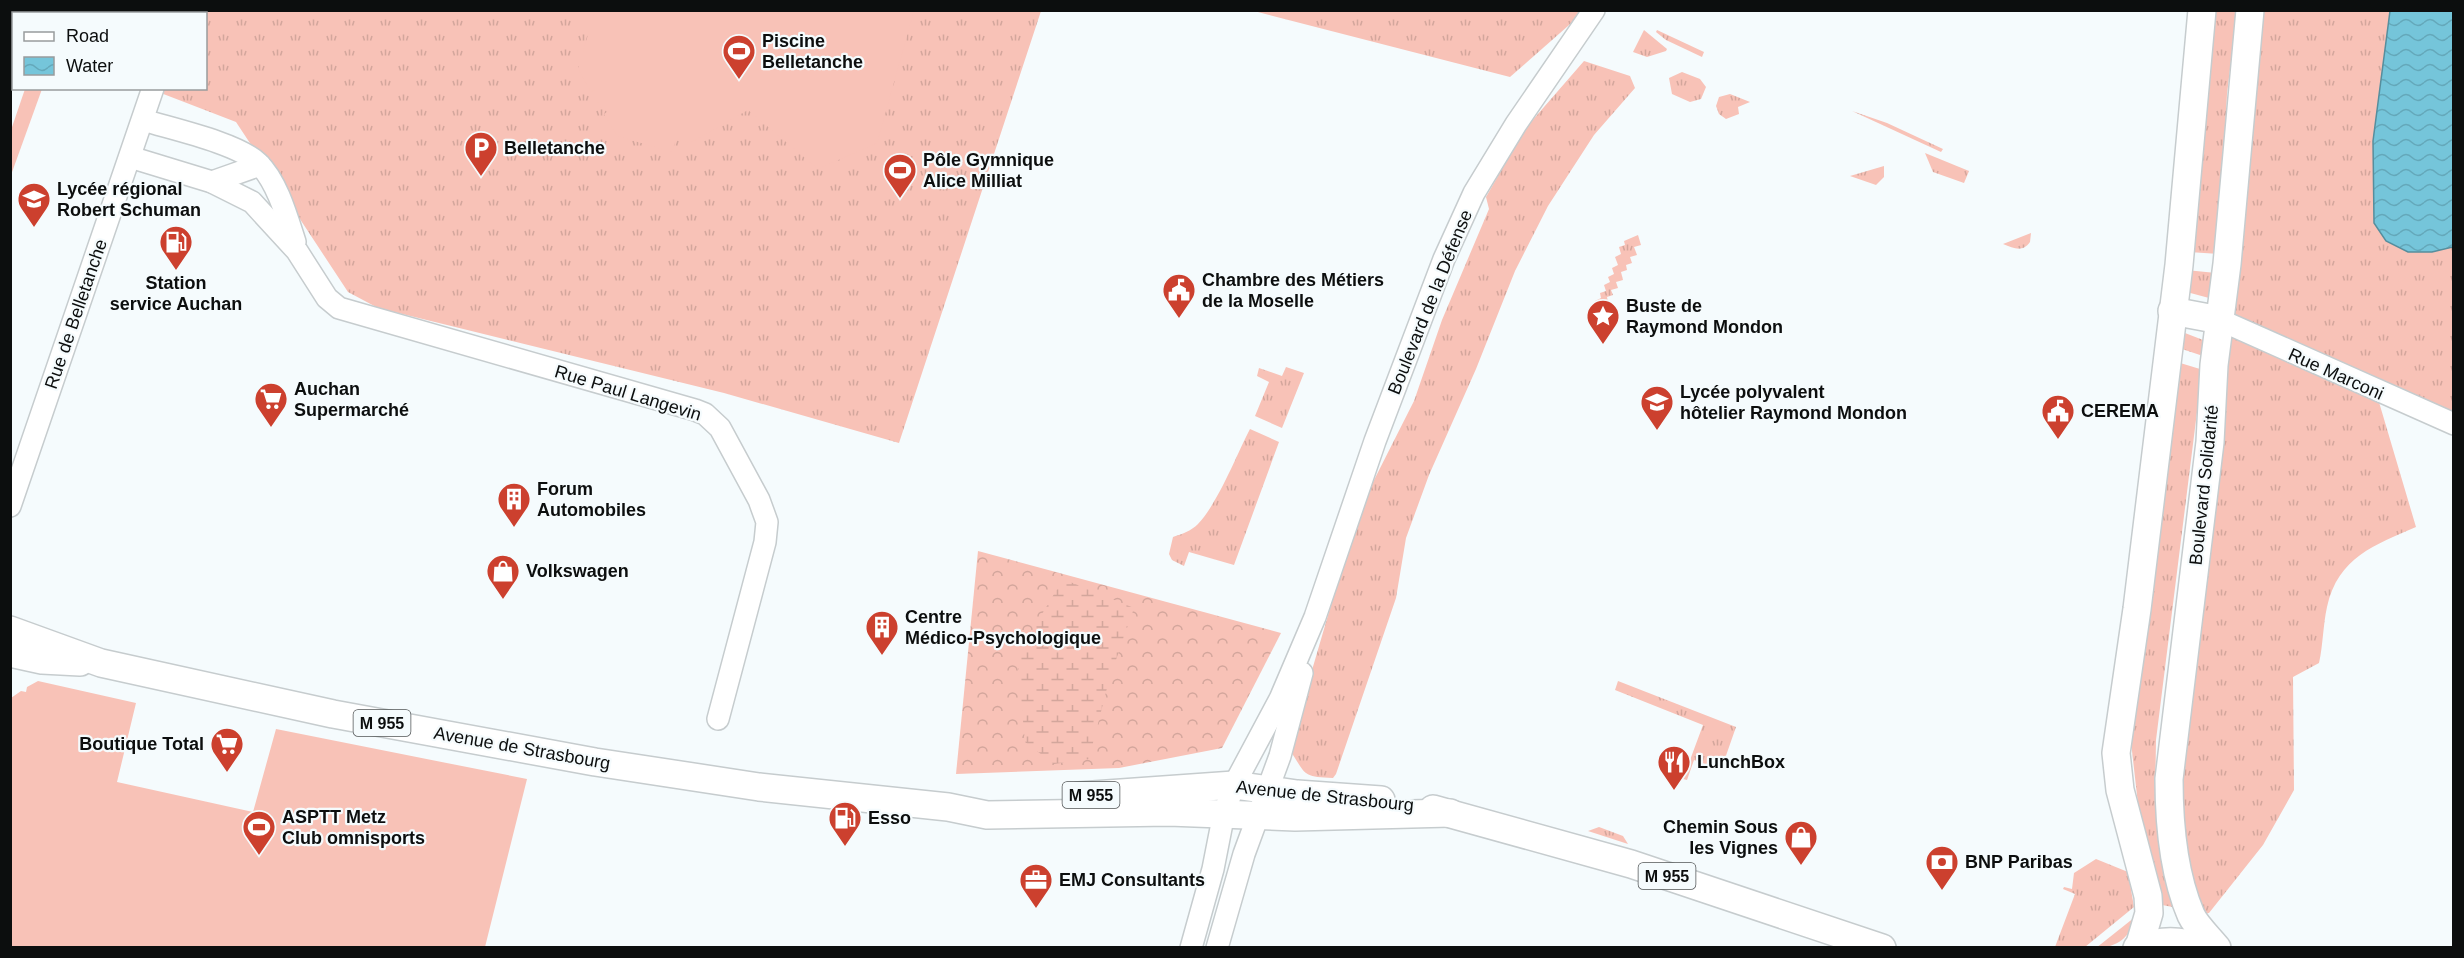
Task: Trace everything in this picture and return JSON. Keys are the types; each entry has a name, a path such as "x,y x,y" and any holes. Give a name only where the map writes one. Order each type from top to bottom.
{"main road":[{"path":"2138,947 2149,914 2148,896 2120,789 2116,753 2139,598 2172,311 2202,10"},
{"name":"Boulevard Solidarité","path":"2217,948 2192,916 2186,897 2169,823 2169,779 2210,442 2214,365 2250,10"},
{"path":"2172,311 2220,320"},
{"name":"Avenue de Strasbourg","path":"10,630 101,663 333,714 594,762 759,786 948,807 987,814 1224,813 1295,817 1450,813"},
{"name":"Avenue de Strasbourg","path":"10,653 42,660 101,663"},
{"name":"Avenue de Strasbourg","path":"948,807 1234,785 1297,794 1394,801 1450,813 1631,864 1882,948"},
{"path":"2138,947 2156,942 2176,942 2200,948"}],"street":[{"name":"Boulevard de la Défense","path":"1191,948 1213,868 1224,813 1234,785 1280,699 1315,617 1371,451 1444,259 1480,183 1516,124 1594,10"},
{"name":"Rue de Belletanche","path":"10,506 152,90"},
{"path":"142,120 246,153 260,165 212,182"},
{"name":"Rue Paul Langevin","path":"130,157 212,182 252,202 297,251 327,298 339,308 695,410 714,421 759,500 767,522 765,542 718,719"},
{"name":"Rue Paul Langevin","path":"260,165 288,219 297,251"},
{"name":"Rue Marconi","path":"2220,320 2230,327 2454,424"},
{"name":"Boulevard de la Défense","path":"1217,948 1244,854 1268,790 1296,702 1315,617"}],"green space":[{"path":"11,10 38,11 12,12 11,87"},
{"name":"Piscine Belletanche","path":"609,10 914,11 877,143 818,169 748,110 690,143 676,139 672,152 617,136 604,114 607,112 604,107 601,108 594,90 591,92 578,69 594,14 607,18"},
{"path":"1041,11 899,443 724,393 378,308 348,292 236,122 153,90 207,90 207,12 178,12"},
{"path":"1254,11 1585,11 1510,77"},
{"path":"2214,11 2237,11 2227,94 2219,254 2189,252"},
{"path":"2250,11 2453,11 2453,424 2376,392 2416,527 2360,555 2340,576 2332,590 2327,607 2319,663 2293,677 2294,790 2263,845 2209,913 2192,916 2169,823"},
{"path":"1644,30 1667,49 1666,51 1647,57 1633,52"},
{"path":"1657,30 1704,52 1702,57 1666,40 1656,32"},
{"path":"1584,61 1630,76 1635,88 1594,135 1548,206 1515,271 1476,369 1429,475 1406,538 1396,598 1336,774 1333,778 1309,775 1289,749 1345,557 1370,488 1414,401 1442,320 1489,209 1486,197 1524,130"},
{"path":"1682,72 1700,79 1706,87 1701,99 1690,102 1672,94 1669,78"},
{"path":"25,90 42,90 11,175 11,130"},
{"path":"1730,94 1750,102 1738,107 1739,114 1726,119 1719,114 1716,106 1719,97"},
{"path":"1852,111 1887,123 1943,149 1941,152"},
{"path":"1925,153 1969,171 1964,183 1933,172"},
{"path":"1884,166 1884,177 1876,185 1850,176"},
{"path":"2031,233 2030,242 2024,248 2018,249 2003,244"},
{"path":"1638,235 1641,245 1634,247 1637,255 1630,257 1632,263 1626,265 1627,270 1621,272 1623,280 1616,282 1618,288 1611,290 1613,295 1607,297 1608,302 1597,310 1600,319 1590,320 1587,314 1597,307 1595,301 1601,298 1600,293 1606,291 1604,285 1610,282 1608,277 1614,274 1612,268 1618,265 1615,257 1621,254 1619,247 1625,245 1624,241"},
{"path":"2186,270 2216,273 2213,294 2209,298 2183,291"},
{"path":"2185,333 2203,340 2203,356 2179,348"},
{"path":"2177,362 2200,369 2200,388 2156,740 2155,806 2178,908 2162,905 2140,822 2131,742"},
{"path":"1286,367 1304,373 1282,428 1255,416 1269,382 1257,376 1259,368 1282,376"},
{"path":"1250,429 1279,442 1234,565 1189,552 1184,566 1172,560 1169,554 1173,537 1192,529 1213,504"},
{"path":"978,551 1281,633 1222,748 1119,768 956,774"},
{"path":"1063,579 1134,608 1109,680 1089,759 1054,764 1025,742 1017,656"},
{"name":"ASPTT Metz Club omnisports","path":"38,681 136,703 117,782 253,812 276,729 527,779 485,947 11,947 11,698 21,691 26,692 27,687"},
{"path":"1618,681 1736,727 1721,770 1694,760 1687,780 1683,779 1703,725 1615,690"},
{"path":"1599,827 1623,836 1628,844 1588,831"},
{"path":"2096,859 2128,872 2134,907 2085,947 2055,947 2075,894 2063,889 2064,887 2072,889 2074,873"},
{"path":"2135,917 2130,931 2122,940 2111,946 2096,948"}],"water":[{"path":"2390,11 2453,11 2453,247 2432,252 2408,252 2386,241 2374,223 2373,141"}],"place":[{"name":"Piscine Belletanche","path":"739,80"},
{"name":"Belletanche","path":"481,177"},
{"name":"Pôle Gymnique Alice Milliat","path":"900,199"},
{"name":"Lycée régional Robert Schuman","path":"34,228"},
{"name":"Station service Auchan","path":"176,271"},
{"name":"Chambre des Métiers de la Moselle","path":"1179,319"},
{"name":"Buste de Raymond Mondon","path":"1603,345"},
{"name":"Auchan Supermarché","path":"271,428"},
{"name":"Lycée polyvalent hôtelier Raymond Mondon","path":"1657,431"},
{"name":"CEREMA","path":"2058,440"},
{"name":"Forum Automobiles","path":"514,528"},
{"name":"Volkswagen","path":"503,600"},
{"name":"Centre Médico-Psychologique","path":"882,656"},
{"name":"Boutique Total","path":"227,773"},
{"name":"LunchBox","path":"1674,791"},
{"name":"Esso","path":"845,847"},
{"name":"ASPTT Metz Club omnisports","path":"259,856"},
{"name":"Chemin Sous les Vignes","path":"1801,866"},
{"name":"BNP Paribas","path":"1942,891"},
{"name":"EMJ Consultants","path":"1036,909"}]}
